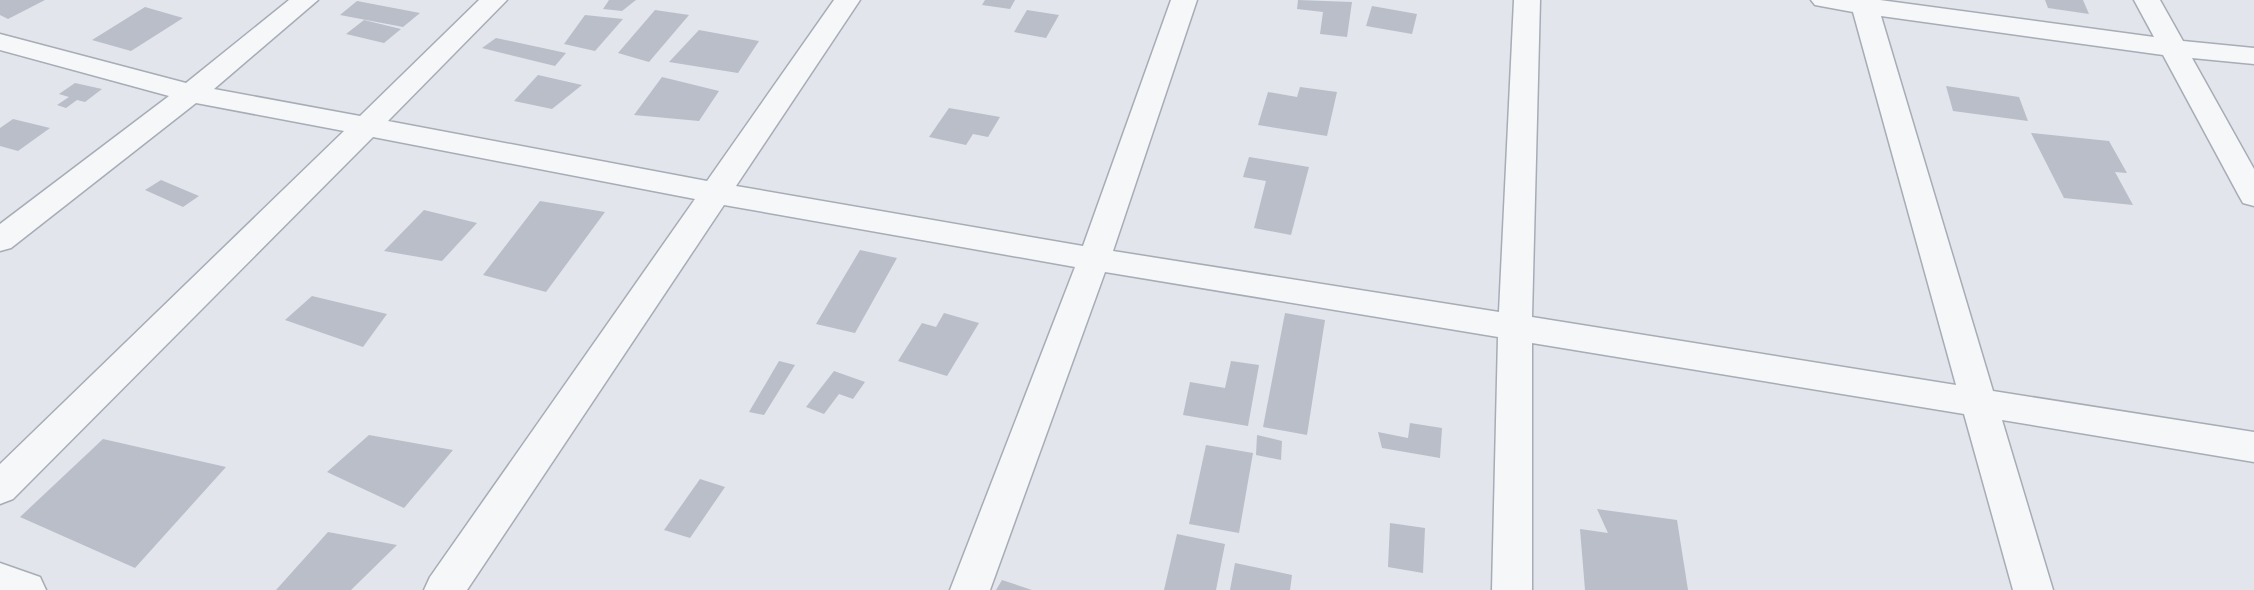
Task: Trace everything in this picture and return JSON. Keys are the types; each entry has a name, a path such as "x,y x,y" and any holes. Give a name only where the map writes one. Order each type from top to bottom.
{"street":[{"path":"0,240 190,93 305,0"},
{"path":"0,488 494,0"},
{"path":"444,590 847,0"},
{"path":"970,590 1094,259 1184,0"},
{"path":"1512,590 1515,327 1527,0"},
{"path":"1824,0 1863,3 2172,48 2254,56"},
{"path":"2146,0 2254,196"},
{"path":"1863,3 2033,590"},
{"path":"0,42 190,93 716,193 1094,259 2254,447"},
{"path":"0,581 26,590"}],"building":[{"path":"0,0 45,0 8,19 0,15"},
{"path":"609,0 636,0 622,11 603,9"},
{"path":"985,0 1015,0 1010,9 982,5"},
{"path":"1298,0 1352,2 1347,37 1320,34 1323,12 1297,9"},
{"path":"2045,0 2083,0 2089,14 2048,8"},
{"path":"357,1 420,13 403,27 340,15"},
{"path":"1372,6 1417,14 1412,34 1366,26"},
{"path":"145,7 183,18 131,51 92,40"},
{"path":"655,10 689,15 649,62 618,53"},
{"path":"1027,10 1059,15 1046,38 1014,32"},
{"path":"585,15 623,19 595,51 564,44"},
{"path":"364,20 401,29 384,43 346,34"},
{"path":"699,30 759,41 738,73 669,62"},
{"path":"496,38 566,53 555,66 482,48"},
{"path":"538,75 582,85 552,109 514,101"},
{"path":"662,77 719,91 699,121 634,115"},
{"path":"75,83 102,89 85,102 77,100 66,108 57,105 69,97 59,94"},
{"path":"1946,86 2019,97 2028,121 1953,111"},
{"path":"1300,87 1337,92 1327,136 1258,125 1268,92 1297,97"},
{"path":"949,108 1000,117 988,137 973,134 966,145 929,137"},
{"path":"13,119 50,128 18,151 0,146 0,128"},
{"path":"2031,133 2109,141 2127,173 2115,172 2133,205 2064,198"},
{"path":"1249,157 1309,167 1291,235 1254,228 1266,181 1243,177"},
{"path":"161,180 199,196 183,207 145,190"},
{"path":"540,201 605,212 546,292 483,275"},
{"path":"424,210 477,223 442,261 384,251"},
{"path":"860,250 897,258 855,333 816,324"},
{"path":"312,296 387,314 363,347 285,320"},
{"path":"944,313 979,323 947,376 898,361 922,323 936,327"},
{"path":"1285,313 1325,320 1307,435 1263,427"},
{"path":"779,361 795,365 764,415 749,412"},
{"path":"1231,361 1259,365 1248,426 1183,415 1190,382 1225,388"},
{"path":"834,371 865,382 853,399 839,394 824,414 806,407"},
{"path":"1410,423 1442,428 1440,458 1382,448 1378,432 1408,438"},
{"path":"369,435 453,450 404,508 327,472"},
{"path":"1257,435 1282,441 1281,460 1256,455"},
{"path":"103,439 226,467 135,568 20,517"},
{"path":"1206,445 1253,453 1239,533 1189,524"},
{"path":"700,479 725,487 690,538 664,530"},
{"path":"1597,509 1677,520 1688,590 1585,590 1580,529 1608,533"},
{"path":"1390,523 1425,528 1423,573 1388,567"},
{"path":"328,532 397,545 351,590 276,590"},
{"path":"1177,534 1225,544 1216,590 1164,590"},
{"path":"1235,563 1292,575 1290,590 1230,590"},
{"path":"1002,580 1032,590 996,590"}]}
